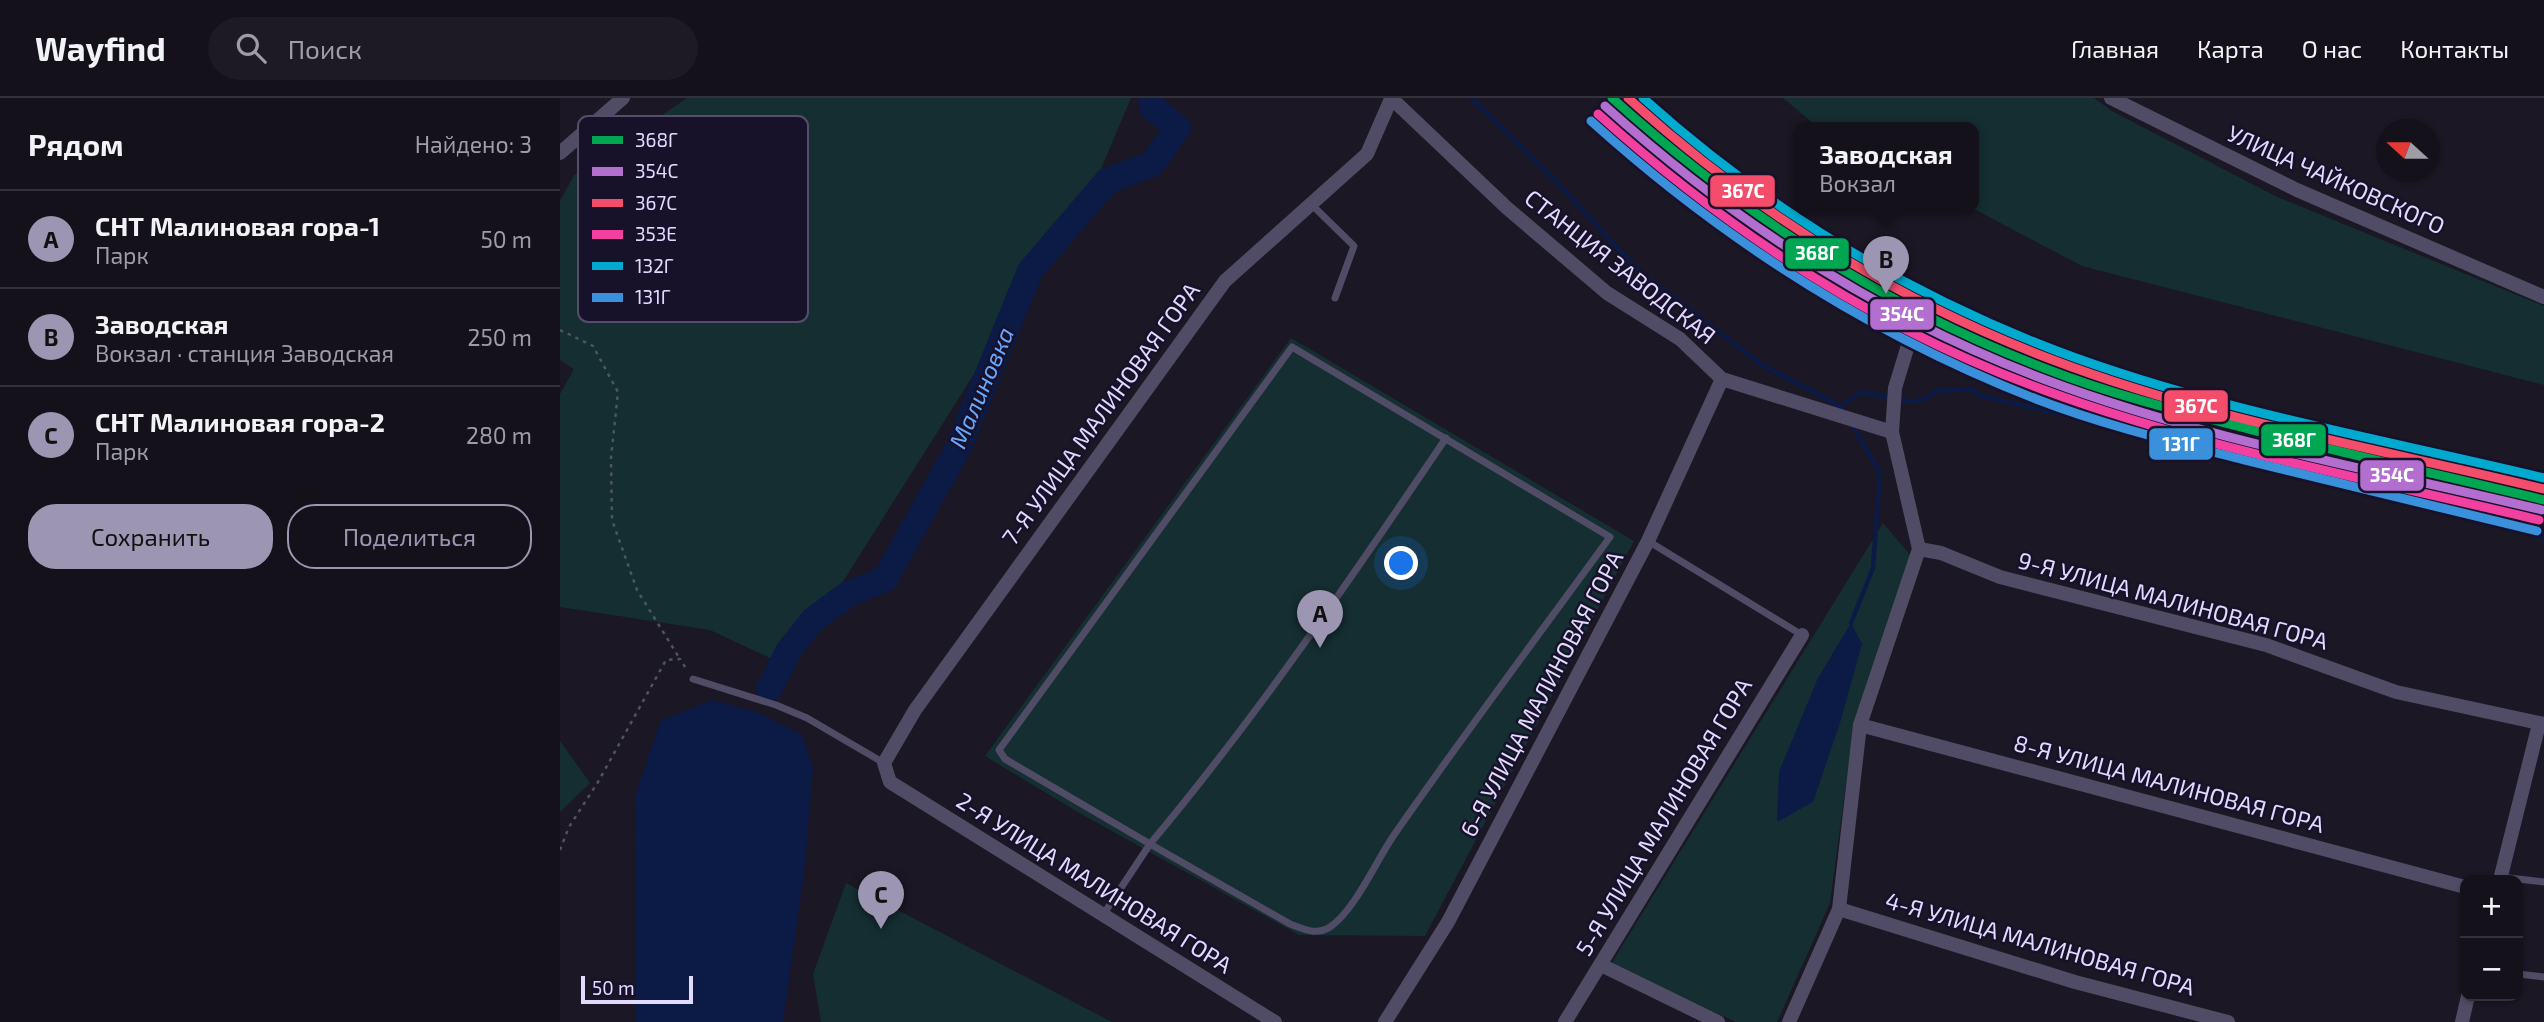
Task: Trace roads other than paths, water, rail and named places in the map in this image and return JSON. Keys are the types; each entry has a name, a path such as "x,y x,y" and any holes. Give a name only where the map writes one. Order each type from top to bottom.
{"street":[{"path":"602,116 623,98"},
{"name":"УЛИЦА ЧАЙКОВСКОГО","path":"2111,98 2122,106 2297,190 2544,297"},
{"name":"7-Я УЛИЦА МАЛИНОВАЯ ГОРА","path":"884,763 915,710 1225,281 1367,154 1391,99"},
{"name":"СТАНЦИЯ ЗАВОДСКАЯ","path":"1391,99 1507,208 1608,293 1680,339 1722,379 1892,432"},
{"path":"560,153 578,137"},
{"path":"1789,1022 1839,909 1860,725 1919,550 1892,432 1895,388 1909,342"},
{"name":"6-Я УЛИЦА МАЛИНОВАЯ ГОРА","path":"1385,1022 1448,922 1648,541 1722,379"},
{"name":"9-Я УЛИЦА МАЛИНОВАЯ ГОРА","path":"1919,550 1941,553 2000,577 2266,645 2396,692 2541,724"},
{"name":"5-Я УЛИЦА МАЛИНОВАЯ ГОРА","path":"1565,1022 1802,635"},
{"path":"2501,875 2541,724"},
{"name":"8-Я УЛИЦА МАЛИНОВАЯ ГОРА","path":"1860,725 2460,886"},
{"name":"2-Я УЛИЦА МАЛИНОВАЯ ГОРА","path":"884,763 890,782 1275,1022"},
{"name":"4-Я УЛИЦА МАЛИНОВАЯ ГОРА","path":"1839,909 2075,982 2228,1022"},
{"path":"1601,965 1717,1022"},
{"path":"2462,1022 2467,1001"}],"lane":[{"path":"1311,204 1354,246 1335,299"},
{"path":"1292,346 1446,438 1610,537 1400,826 1348,906 1331,926 1318,932 1290,924 1005,759 999,750 1292,346"},
{"path":"1103,915 1150,844 1215,766 1282,678 1446,438"},
{"path":"1648,541 1802,635"},
{"path":"693,679 752,695 797,714 884,763"},
{"path":"2523,880 2542,880"},
{"path":"2523,974 2544,976"}],"water":[{"path":"1851,623 1862,644 1840,723 1813,802 1777,822 1779,772 1818,678"},
{"path":"713,700 757,712 801,734 813,767 804,874 783,1022 636,1022 635,796 661,720"}],"waterway":[{"name":"Малиновка","path":"769,689 789,650 813,620 848,594 885,579 958,448 1030,271 1107,181 1152,164 1178,128 1153,108 1151,98"},
{"path":"1471,98 1554,179 1637,269 1762,365 1842,407"},
{"path":"1841,406 1861,392 1912,402 1924,399 1936,391 1970,389 1981,396 2091,421 2159,443 2544,538"},
{"path":"1851,423 1880,473 1873,568 1851,623"}],"place":[{"name":"Заводская","path":"1886,294"},
{"name":"СНТ Малиновая гора-1","path":"1320,648"},
{"name":"СНТ Малиновая гора-2","path":"881,929"}]}
